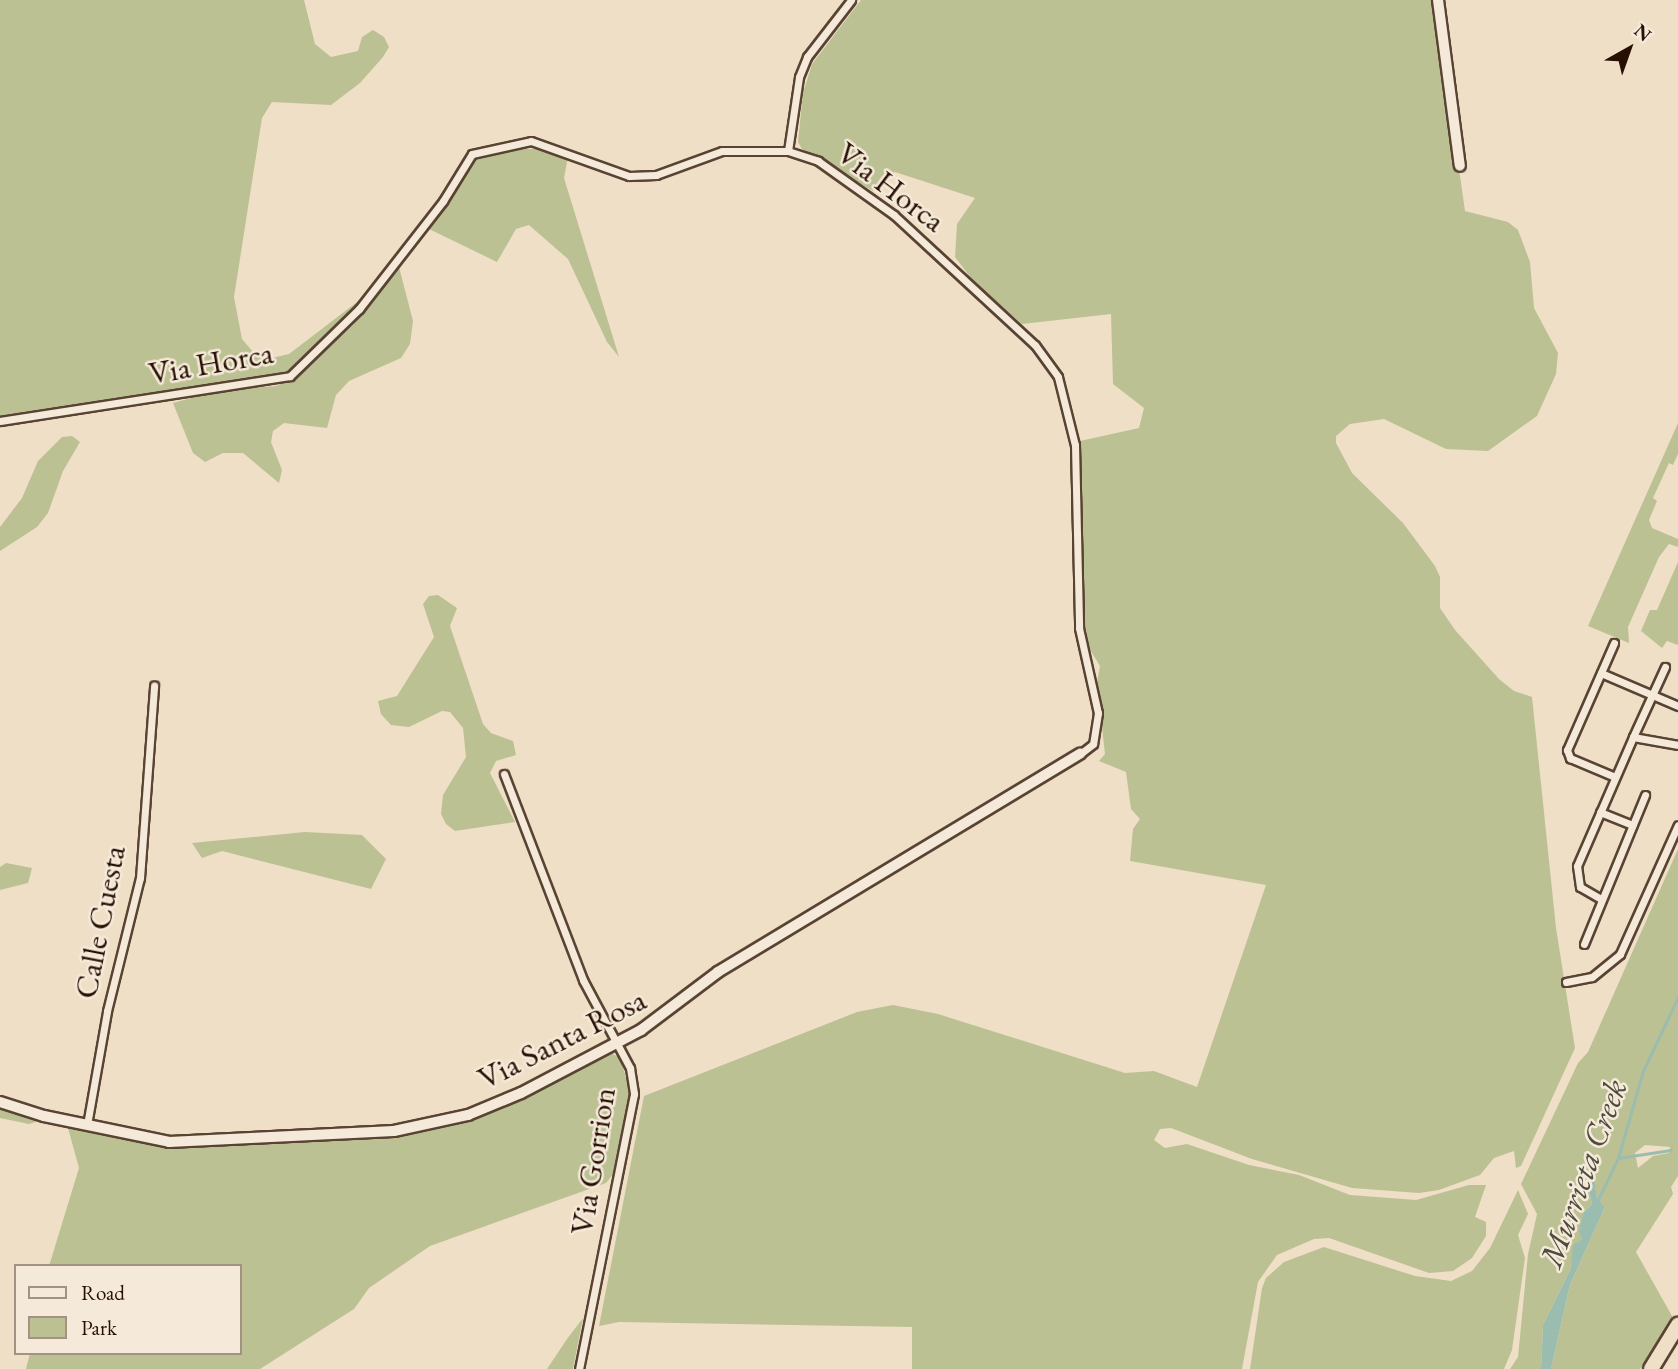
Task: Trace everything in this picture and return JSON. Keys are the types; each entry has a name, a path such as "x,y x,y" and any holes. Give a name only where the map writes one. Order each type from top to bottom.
{"highway":[{"path":"1651,1369 1678,1325"}],"street":[{"path":"788,151 799,77 807,57 851,0"},
{"path":"1438,0 1460,166"},
{"name":"Via Horca","path":"0,421 290,376 359,309 443,201 472,154 531,141 629,176 656,175 722,151 788,151 818,161 894,215 1035,345 1058,377 1075,445 1079,628 1098,713 1093,744 1080,754"},
{"path":"1614,643 1567,754 1615,778"},
{"path":"1601,898 1580,887 1576,878 1600,812 1665,667"},
{"path":"1601,673 1678,706"},
{"name":"Calle Cuesta","path":"87,1125 105,1023 140,878 154,686"},
{"path":"1633,737 1678,745"},
{"name":"Via Santa Rosa","path":"0,1102 149,1140 197,1143 420,1127 493,1106 613,1041 641,1030 718,972 1080,754"},
{"name":"Via Gorrion","path":"504,774 583,980 613,1041 630,1068 634,1094 579,1369"},
{"path":"1584,944 1645,795"},
{"path":"1600,812 1632,825"},
{"path":"1566,982 1592,977 1620,954 1678,825"}],"green space":[{"path":"0,0 304,0 315,44 331,57 358,51 362,37 373,30 384,37 389,47 383,57 360,83 331,105 272,102 262,118 234,297 242,339 254,353 272,358 289,354 361,299 292,371 0,419"},
{"path":"861,0 1435,0 1465,211 1508,222 1518,230 1530,262 1534,308 1558,353 1556,374 1537,416 1488,451 1446,449 1384,419 1350,424 1336,436 1336,443 1352,473 1403,523 1435,566 1440,577 1440,608 1455,630 1499,679 1514,691 1532,697 1556,928 1575,1048 1521,1166 1516,1168 1514,1151 1494,1158 1480,1175 1439,1190 1419,1193 1352,1188 1252,1159 1171,1128 1160,1129 1154,1140 1165,1148 1187,1144 1249,1165 1299,1175 1350,1195 1416,1200 1469,1185 1486,1185 1475,1217 1486,1222 1486,1236 1472,1258 1453,1271 1429,1273 1329,1238 1314,1239 1277,1255 1258,1282 1242,1369 912,1369 912,1327 619,1322 599,1326 644,1096 857,1012 893,1005 938,1014 1125,1073 1154,1071 1197,1087 1266,885 1130,861 1133,829 1140,819 1131,809 1126,772 1099,761 1105,754 1097,683 1100,666 1089,648 1084,616 1080,441 1139,428 1144,408 1113,384 1111,314 1022,324 974,282 955,257 957,224 975,198 895,172 873,191 802,149 798,142 803,93 812,64"},
{"path":"514,149 540,149 568,157 564,178 619,357 607,342 568,259 529,225 516,229 497,262 429,229 475,160"},
{"path":"399,267 413,321 410,344 401,358 349,381 336,395 327,428 284,423 273,431 271,442 282,470 279,483 243,453 223,453 205,462 193,453 173,403 217,391 276,386 294,378 353,325"},
{"path":"1678,423 1678,454 1673,465 1669,463 1653,498 1657,501 1649,520 1652,528 1678,539 1678,547 1669,544 1659,557 1628,627 1629,643 1588,626"},
{"path":"72,436 80,442 63,471 48,513 37,527 0,551 0,527 22,498 38,461 62,437"},
{"path":"1678,562 1678,645 1667,641 1662,648 1641,631 1650,610 1657,610"},
{"path":"438,595 457,608 450,626 483,724 491,733 513,741 516,755 496,761 490,773 515,822 455,831 446,824 441,814 443,795 466,757 463,728 450,712 442,711 409,727 391,725 381,714 378,701 397,696 434,637 423,604 429,596"},
{"path":"305,832 362,835 386,859 371,889 222,851 202,858 192,843"},
{"path":"1678,849 1678,1176 1671,1187 1673,1194 1636,1252 1672,1316 1640,1369 1551,1369 1570,1285 1605,1207 1597,1198 1592,1170 1587,1183 1592,1204 1584,1212 1583,1239 1577,1242 1571,1268 1543,1325 1541,1369 1510,1369 1518,1357 1528,1254 1537,1214 1521,1184 1578,1063 1588,1052","holes":["1645,1145 1670,1147 1669,1153 1653,1156 1638,1168 1635,1153"]},
{"path":"6,863 32,868 28,883 0,890 0,867"},
{"path":"606,1050 620,1058 630,1091 613,1174 606,1183 430,1246 369,1288 354,1309 260,1369 26,1369 30,1355 242,1355 242,1264 50,1264 79,1168 68,1128 71,1125 180,1146 404,1134 494,1110"},
{"path":"0,1106 42,1120 29,1124 0,1118"},
{"path":"1518,1190 1528,1214 1518,1235 1525,1258 1512,1350 1504,1369 1250,1369 1262,1288 1266,1278 1284,1262 1324,1247 1415,1276 1451,1281 1472,1271 1490,1248"},
{"path":"583,1318 573,1369 547,1369 567,1339"}],"shaded area":[{"path":"1591,1159 1597,1198 1605,1207 1570,1285 1551,1369 1541,1369 1543,1325 1571,1268 1573,1245 1582,1239 1579,1231 1584,1212 1592,1204 1587,1183"}],"waterway":[{"name":"Murrieta Creek","path":"1597,1202 1618,1158 1643,1071 1678,997"},
{"path":"1618,1158 1670,1150"}]}
